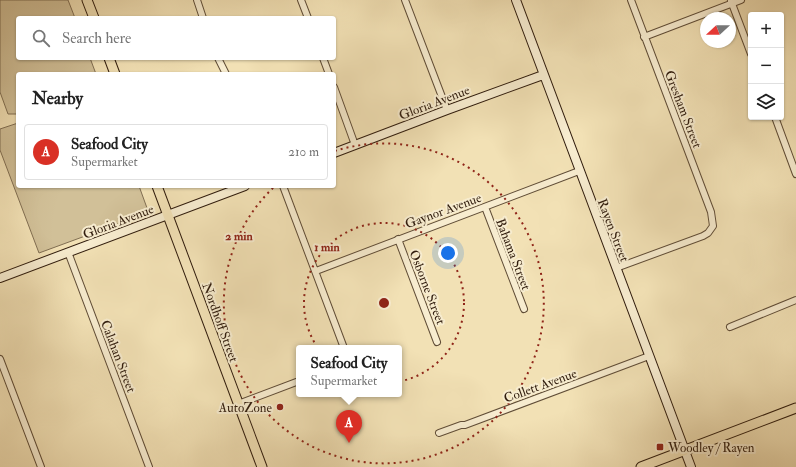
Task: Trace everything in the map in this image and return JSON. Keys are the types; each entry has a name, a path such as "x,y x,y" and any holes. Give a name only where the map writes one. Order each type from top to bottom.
{"main road":[{"path":"87,0 93,16"},
{"path":"110,60 114,72"},
{"name":"Nordhoff Street","path":"158,188 262,467"},
{"path":"641,467 796,408"}],"street":[{"path":"197,0 203,16"},
{"path":"301,0 307,16"},
{"path":"405,0 447,110"},
{"name":"Rayen Street","path":"516,0 691,467"},
{"name":"Gresham Street","path":"616,268 703,236 708,233 713,226 711,212 631,0"},
{"path":"644,37 731,2 741,0"},
{"path":"731,2 749,48"},
{"path":"219,60 225,72"},
{"path":"324,60 328,72"},
{"name":"Gloria Avenue","path":"336,152 543,75"},
{"path":"336,93 355,145"},
{"path":"776,120 796,174"},
{"name":"Gaynor Avenue","path":"316,271 579,171"},
{"name":"Gloria Avenue","path":"0,278 240,188"},
{"path":"284,188 343,345"},
{"name":"Bahama Street","path":"485,207 524,309"},
{"name":"Osborne Street","path":"398,239 437,342"},
{"name":"Calahan Street","path":"68,252 149,467"},
{"path":"730,327 796,300"},
{"name":"Collett Avenue","path":"439,433 461,424 465,425 649,356"},
{"path":"0,359 40,467"},
{"path":"238,404 296,382"}],"shaded area":[{"path":"0,0 68,0 74,16 16,16 16,60 91,60 95,72 16,72 16,114 8,114 0,92"},
{"path":"16,124 16,188 140,188 147,211 145,214 39,253 0,150 0,129"}],"place":[{"name":"AutoZone","path":"280,407"},
{"name":"Seafood City","path":"349,443"},
{"name":"Woodley / Rayen","path":"660,447"}]}
